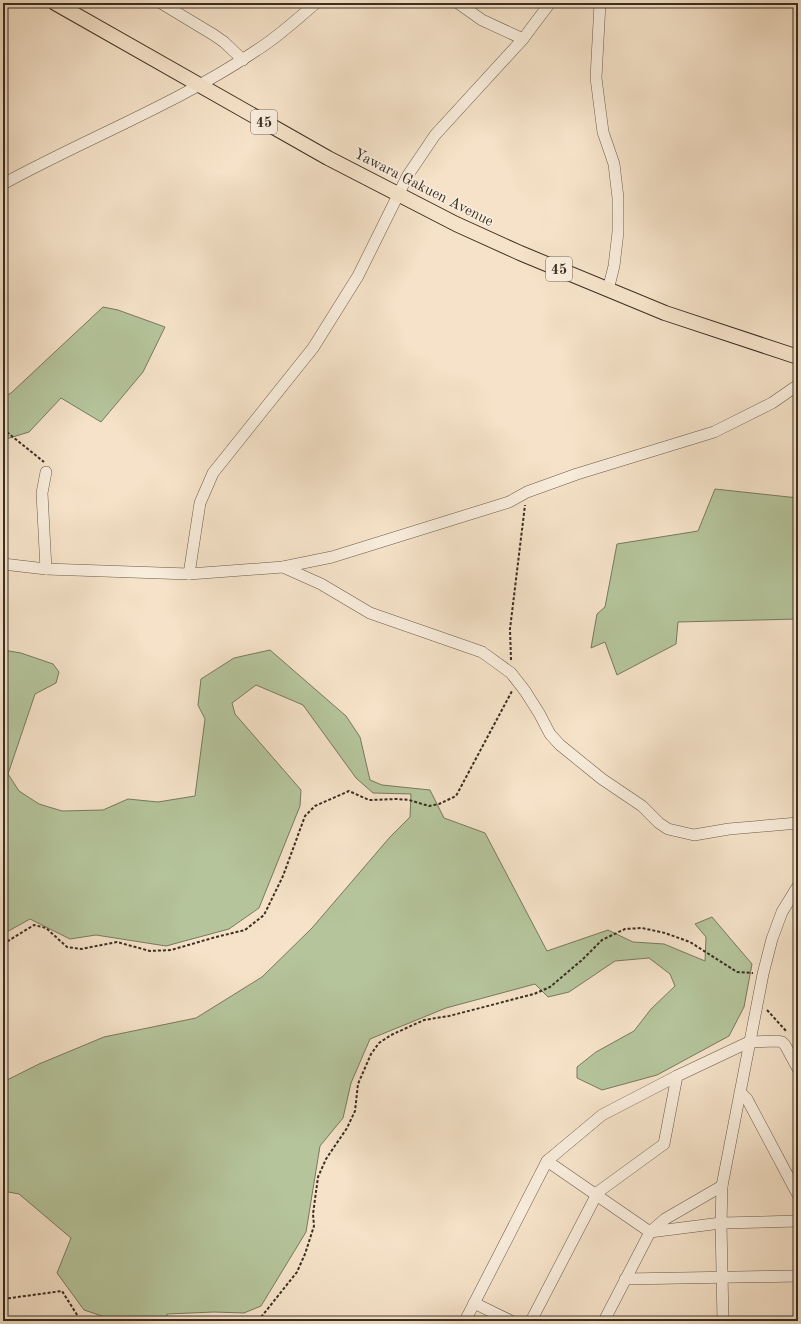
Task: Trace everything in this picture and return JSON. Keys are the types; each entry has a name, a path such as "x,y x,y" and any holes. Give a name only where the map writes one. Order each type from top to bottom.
{"main road":[{"name":"Yawara Gakuen Avenue","path":"55,3 328,158 456,224 608,290 708,328 798,357"}],"street":[{"path":"161,3 214,35 224,42 243,60"},
{"path":"3,184 154,109 243,60 275,38 316,3"},
{"path":"458,3 482,20 523,39"},
{"path":"189,574 200,503 213,474 313,348 358,276 408,176 436,135 523,39 550,3"},
{"path":"600,3 596,78 603,132 614,164 618,198 618,232 614,266 608,290"},
{"path":"3,564 46,569 189,574 283,566 339,554 509,502 527,492 577,474 714,432 772,404 798,385"},
{"path":"46,472 42,493 46,569"},
{"path":"283,566 321,584 370,613 482,652 514,677 539,712 550,734 560,745 602,779 642,806 659,823 668,829 694,835 728,829 798,823"},
{"path":"724,1321 721,1223 722,1186 762,974 772,939 780,919 798,886"},
{"path":"465,1321 547,1161 602,1115 677,1076 749,1042 778,1040 782,1042 798,1069"},
{"path":"531,1321 598,1192 664,1144 677,1076"},
{"path":"740,1093 747,1099 798,1195"},
{"path":"547,1161 650,1232 721,1223 798,1221"},
{"path":"604,1321 650,1232 664,1219 722,1186"},
{"path":"625,1280 798,1276"},
{"path":"474,1303 511,1321"}],"path":[{"path":"3,429 46,464 46,472"},
{"path":"3,944 34,925 46,928 67,947 81,949 117,942 150,951 171,950 245,930 264,915 283,876 305,816 315,806 349,791 369,800 409,800 429,806 439,804 456,796 514,677 510,629 527,492"},
{"path":"258,1321 297,1272 305,1254 314,1226 318,1177 326,1159 347,1128 355,1111 358,1084 371,1054 379,1043 391,1035 424,1020 449,1016 534,994 550,987 582,960 602,940 625,929 642,928 665,933 690,942 737,972 762,974"},
{"path":"757,1001 764,1006 787,1032"},
{"path":"3,1299 62,1290 79,1318 125,1321"}],"green space":[{"path":"103,307 118,310 165,327 143,372 101,422 61,398 29,432 3,440 3,397 11,393"},
{"path":"715,489 798,498 798,619 678,622 676,644 617,675 605,642 591,648 597,614 605,607 617,544 698,531"},
{"path":"3,650 21,653 53,664 59,672 56,683 35,694 8,774 19,791 39,804 62,811 103,810 128,799 158,802 195,796 205,719 198,705 201,679 234,658 270,650 346,716 360,737 370,780 382,785 430,790 444,818 485,833 547,951 608,930 633,942 664,944 705,961 706,937 695,924 712,917 752,964 744,1007 729,1036 657,1075 602,1090 577,1078 577,1067 596,1052 634,1031 651,1009 675,986 670,974 649,958 615,961 569,992 548,997 535,984 446,1008 370,1039 351,1083 343,1118 320,1146 306,1232 261,1306 244,1313 214,1312 167,1314 167,1321 103,1321 102,1316 84,1310 57,1273 71,1238 19,1194 3,1191 3,1082 39,1064 104,1037 196,1018 262,977 312,928 390,837 410,817 411,794 373,793 356,778 303,705 256,685 232,703 235,714 301,790 300,806 259,908 229,929 166,946 96,935 70,939 30,919 3,934"}]}
